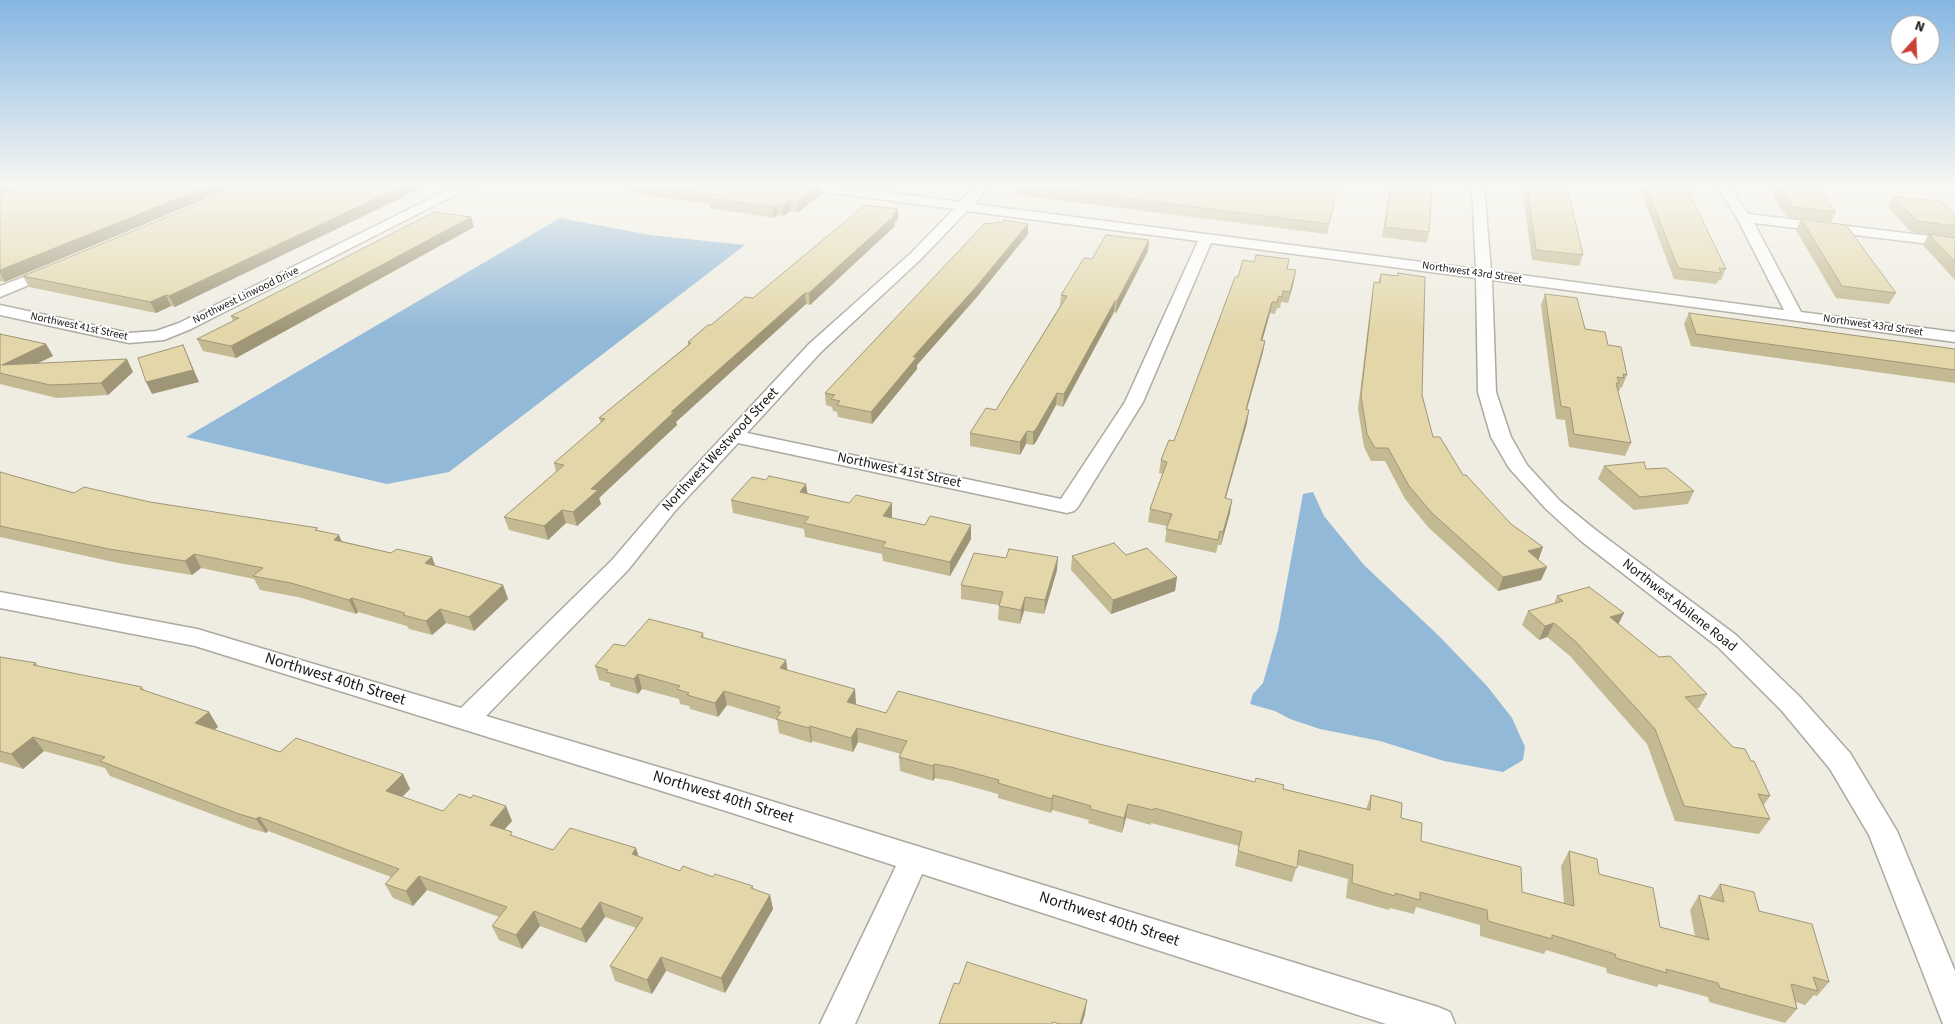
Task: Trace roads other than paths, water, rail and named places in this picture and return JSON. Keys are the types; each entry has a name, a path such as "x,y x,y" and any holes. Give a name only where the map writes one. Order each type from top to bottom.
{"street":[{"name":"Northwest Linwood Drive","path":"158,336 185,326 371,234"},
{"name":"Northwest Westwood Street","path":"464,720 620,565 668,507 815,348 938,234"},
{"name":"Northwest 43rd Street","path":"1167,234 1955,337"},
{"name":"Northwest Abilene Road","path":"1481,234 1487,392 1501,437 1519,468 1553,505 1589,536 1727,641 1791,704 1840,761 1882,831 1955,1012"},
{"path":"1752,234 1795,315"},
{"path":"1877,234 1955,243"},
{"name":"Northwest 41st Street","path":"732,436 1066,507 1134,402 1206,239"},
{"path":"0,292 64,265"},
{"name":"Northwest 41st Street","path":"0,310 129,338 158,336"},
{"name":"Northwest 40th Street","path":"0,600 196,638 726,799 1438,1024"},
{"path":"837,1024 914,858"}],"water":[{"path":"533,234 644,234 745,245 449,472 387,484 186,437"},
{"path":"1313,492 1324,516 1364,565 1440,637 1487,686 1512,718 1525,747 1523,760 1503,772 1444,761 1380,741 1320,729 1290,719 1275,711 1250,704 1253,694 1263,683 1278,630 1303,494"}]}
